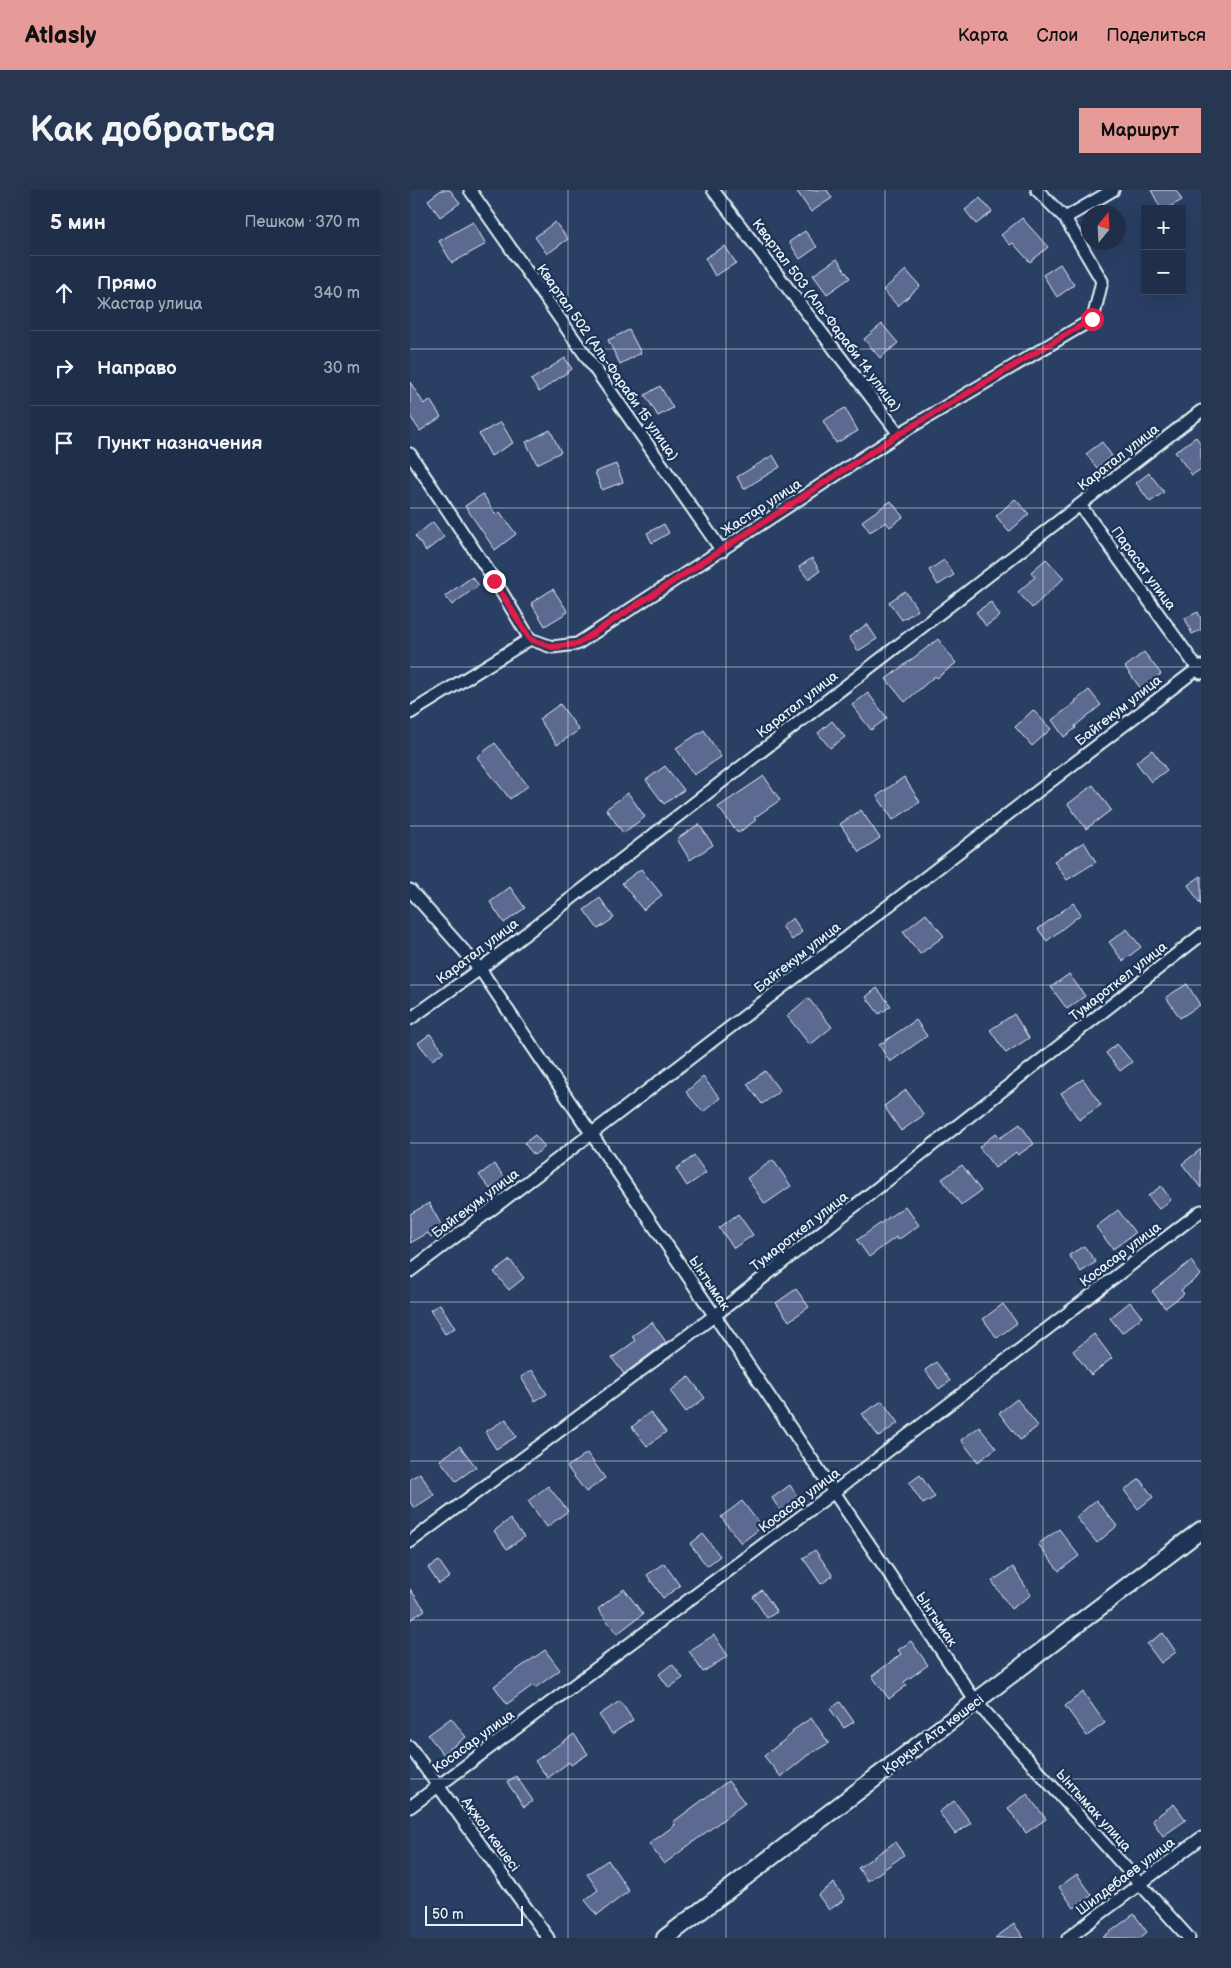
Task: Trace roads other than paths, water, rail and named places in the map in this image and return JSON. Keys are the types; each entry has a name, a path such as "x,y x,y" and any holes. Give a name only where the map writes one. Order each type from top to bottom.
{"main road":[{"name":"Қорқыт Ата көшесі","path":"666,1938 1201,1530"}],"street":[{"name":"Квартал 502 (Аль-Фараби 15 улица)","path":"470,190 722,551"},
{"name":"Квартал 503 (Аль-Фараби 14 улица)","path":"713,190 899,434"},
{"path":"1037,190 1065,218 1113,190"},
{"name":"Жастар улица","path":"530,639 552,647 577,644 899,434 1092,319 1102,281 1065,218"},
{"name":"Каратал улица","path":"410,1019 480,969 1201,411"},
{"path":"410,454 530,639 410,714"},
{"name":"Парасат улица","path":"1080,505 1200,669"},
{"name":"Байгекум улица","path":"410,1271 1200,669"},
{"name":"Ынтымак","path":"410,890 480,969 976,1702"},
{"name":"Тумароткел улица","path":"410,1542 714,1316 1201,936"},
{"name":"Косасар улица","path":"410,1807 834,1492 1201,1211"},
{"name":"Ынтымак улица","path":"976,1702 1189,1938"},
{"name":"Ақжол көшесі","path":"410,1747 548,1938"},
{"name":"Шилдебаев улица","path":"1068,1938 1201,1838"}]}
